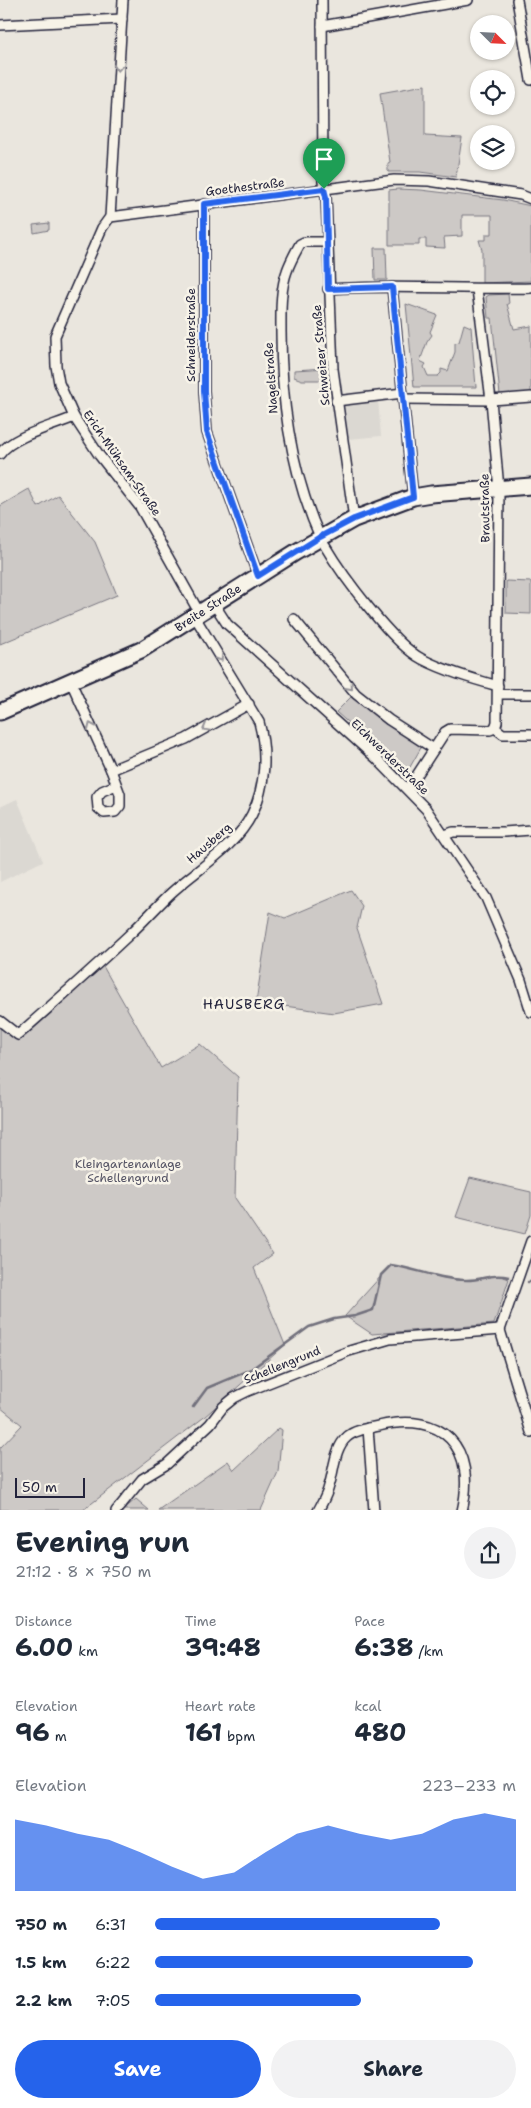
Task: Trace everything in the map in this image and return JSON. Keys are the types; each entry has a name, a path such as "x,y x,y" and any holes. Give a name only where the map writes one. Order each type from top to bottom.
{"main road":[{"name":"Breite Straße","path":"0,712 141,650 258,576 323,542 354,519 413,497 531,486"}],"street":[{"name":"Erich-Mühsam-Straße","path":"123,0 110,217 102,228 55,336 54,352 59,383 74,417 99,454 140,507 197,615"},
{"name":"Schweizer Straße","path":"322,0 324,189 328,242 328,289 336,401 354,519"},
{"path":"322,26 468,0"},
{"path":"517,0 531,80"},
{"path":"0,25 122,19"},
{"name":"Goethestraße","path":"110,217 394,180 412,180 521,195 531,199"},
{"name":"Schneiderstraße","path":"204,204 204,391 207,432 258,576"},
{"name":"Nagelstraße","path":"328,242 304,242 300,244 286,272 280,320 281,369 287,422 297,473 308,510 323,542 369,607 398,640 420,659 498,690 531,694"},
{"path":"392,287 413,497"},
{"path":"328,289 392,287 531,288"},
{"name":"Brautstraße","path":"477,289 491,400 499,489 498,690 497,722 495,728"},
{"path":"336,401 404,396 491,400 531,397"},
{"path":"0,454 4,448 25,437 74,417"},
{"name":"Eichwerderstraße","path":"214,604 228,624 408,789 445,835 486,898 521,980 531,1012"},
{"name":"Hausberg","path":"0,1021 18,1036 133,932 171,893 242,832 259,799 264,765 263,736 259,722 197,615"},
{"path":"294,619 356,694 370,706 434,749"},
{"path":"71,682 116,785"},
{"path":"111,770 186,739 249,704"},
{"path":"408,789 445,732 450,729 490,730 495,728 503,734 531,734"},
{"path":"445,835 452,832 531,830"},
{"path":"521,980 531,978"},
{"path":"531,1241 500,1330 531,1432"},
{"name":"Schellengrund","path":"116,1510 142,1479 167,1464 210,1424 223,1407 234,1398 248,1391 349,1351 390,1339 500,1330"},
{"path":"318,1510 328,1489 342,1442 348,1435 394,1422 440,1429 451,1439 462,1454 465,1498 462,1510"},
{"path":"368,1428 374,1510"}],"shaded area":[{"path":"378,399 381,436 349,439 344,403"},
{"path":"17,799 43,861 0,882 0,807"}],"green space":[{"path":"425,85 425,136 462,138 456,177 420,172 388,172 388,163 390,162 380,93"},
{"path":"398,189 503,200 531,206 531,281 482,283 482,250 479,240 486,240 486,234 492,234 492,215 462,215 462,236 444,237 445,248 426,247 426,239 419,239 419,245 389,245 389,190"},
{"path":"49,223 49,230 34,233 33,225"},
{"path":"374,248 386,248 387,280 375,280"},
{"path":"508,294 509,304 507,304 514,329 531,326 531,393 500,395 492,318 488,318 486,297 489,295"},
{"path":"406,304 437,315 430,332 432,335 427,342 420,361 426,364 424,367 428,376 438,376 441,373 441,369 448,371 455,352 455,343 459,342 464,324 471,327 476,387 414,387"},
{"path":"327,368 327,374 320,380 302,380 294,377 294,370"},
{"path":"29,489 38,507 58,495 95,542 117,595 0,644 0,506"},
{"path":"506,581 531,582 531,614 506,613"},
{"path":"353,695 377,716 422,746 406,774 336,712"},
{"path":"351,890 362,906 357,928 383,1004 334,1013 256,1002 270,912 285,918"},
{"name":"Kleingartenanlage Schellengrund","path":"100,961 161,1068 200,1044 238,1077 235,1198 273,1254 254,1268 285,1345 203,1418 83,1510 0,1510 0,1448 22,1425 0,1407 0,1021 19,1035"},
{"path":"470,1178 531,1192 531,1215 525,1234 456,1217"},
{"path":"391,1265 459,1280 474,1280 492,1276 509,1279 494,1324 372,1334 345,1316"},
{"path":"279,1428 282,1430 278,1472 261,1510 158,1510 228,1461 234,1470"},
{"path":"136,1499 149,1510 123,1510"}],"waterway":[{"path":"193,1407 207,1388 250,1370 309,1327 373,1310 381,1275 391,1265 457,1280 473,1280 492,1276 509,1277"}],"district":[{"name":"HAUSBERG","path":"244,1004"}],"route":[{"path":"324,189 328,242 328,289 392,287 413,497 354,519 320,537 258,576 207,432 204,411 204,204 324,189"}]}
